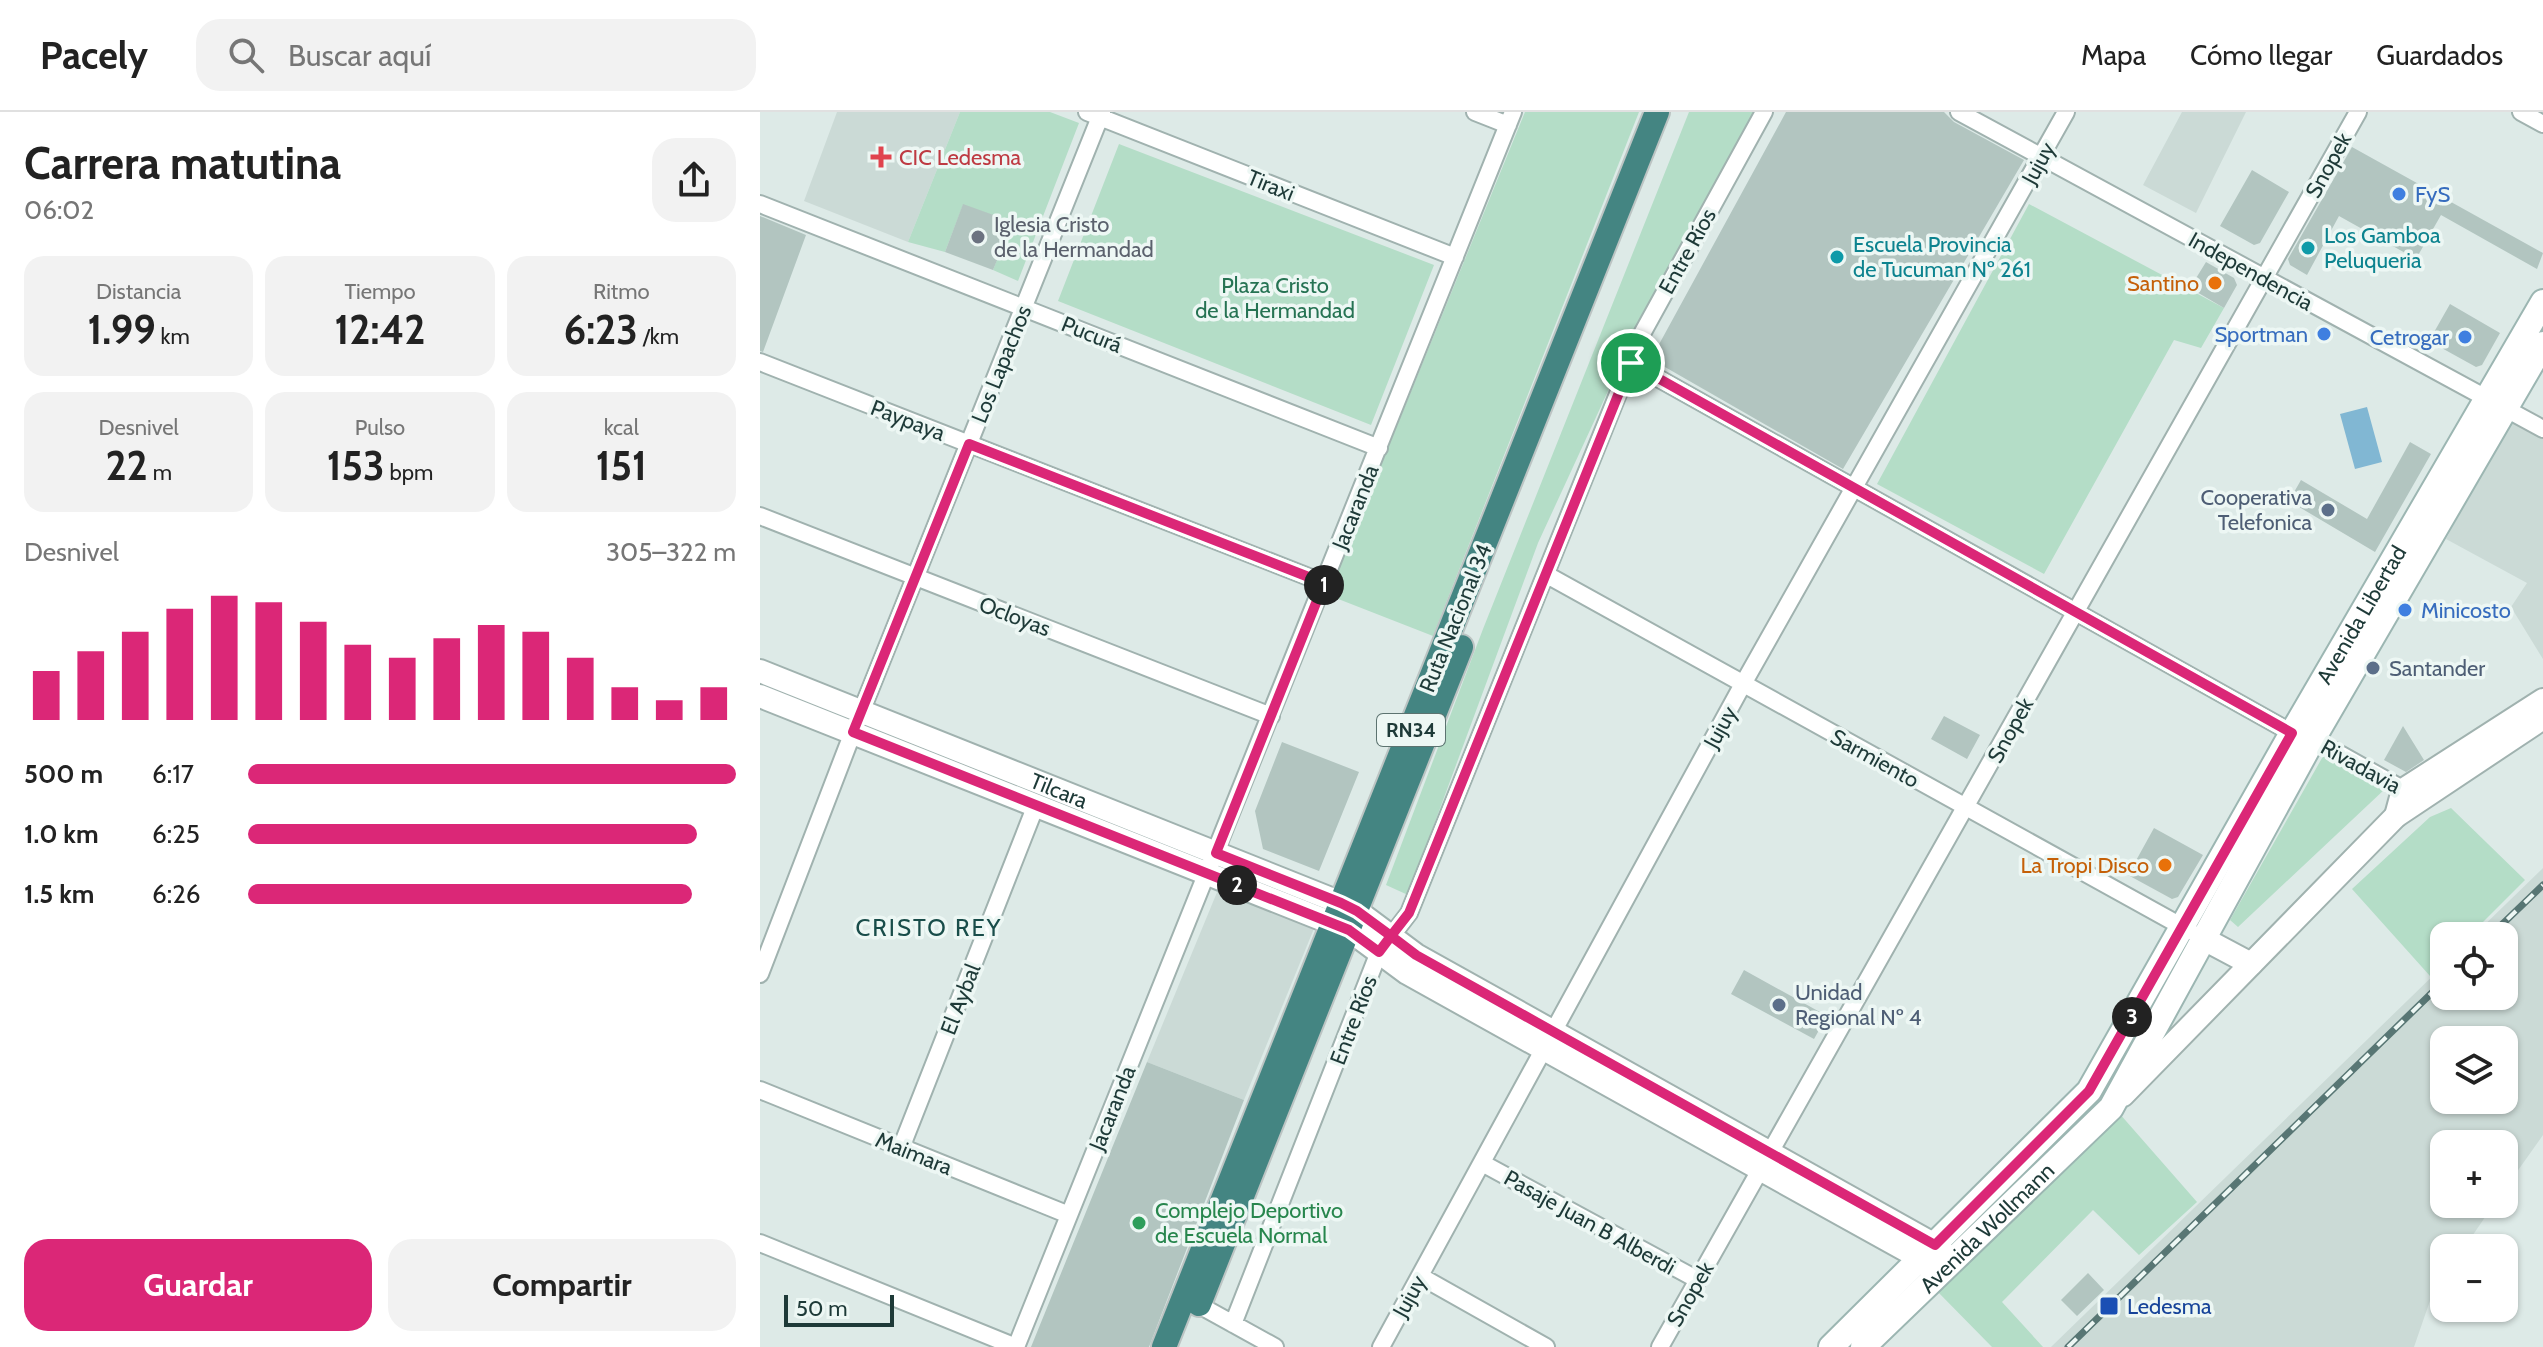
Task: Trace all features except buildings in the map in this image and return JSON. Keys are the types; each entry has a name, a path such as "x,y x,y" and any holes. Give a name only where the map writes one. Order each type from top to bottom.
{"highway":[{"name":"Ruta Nacional 34","path":"1182,1347 1657,112"},
{"name":"Ruta Nacional 34","path":"1164,1347 1345,917 1674,112"}],"main road":[{"name":"Avenida Libertad","path":"2193,933 2303,736 2497,404 2543,302"},
{"name":"Avenida Libertad","path":"2497,404 2543,344"},
{"name":"Avenida Wollmann","path":"1831,1347 2111,1108 2193,933"},
{"name":"Avenida Wollmann","path":"1863,1347 1936,1260 2089,1091 2193,933"}],"street":[{"path":"1475,112 1511,119"},
{"name":"Entre Ríos","path":"1233,1324 1385,944 1409,913 1643,332 1764,112"},
{"name":"Independencia","path":"1959,112 2543,429"},
{"name":"Jujuy","path":"1381,1347 1743,684 2066,112"},
{"name":"Snopek","path":"1660,1347 2358,112"},
{"path":"2521,112 2543,124"},
{"name":"Tiraxi","path":"1096,114 1455,257"},
{"name":"Los Lapachos","path":"760,974 1024,308 1096,114"},
{"name":"Jacaranda","path":"1016,1347 1511,119"},
{"name":"Pucurá","path":"760,204 1379,448"},
{"name":"Paypaya","path":"760,362 1324,583"},
{"name":"Rivadavia","path":"1631,363 2076,612 2411,794"},
{"name":"Ocloyas","path":"760,516 1271,716"},
{"name":"Sarmiento","path":"1547,575 2193,933"},
{"name":"Tilcara","path":"760,671 858,722 1036,805 1212,863"},
{"name":"Tilcara","path":"760,696 858,722 1345,917 1385,944 1407,973 1549,1040 1936,1260"},
{"path":"2411,794 2543,700"},
{"path":"2411,794 2543,718"},
{"name":"Avenida Wollmann","path":"2111,1108 2396,816 2411,794"},
{"name":"El Aybal","path":"901,1148 1036,805"},
{"path":"2193,933 2251,964"},
{"name":"Maimara","path":"760,1090 1069,1215"},
{"name":"Pasaje Juan B Alberdi","path":"1482,1163 1698,1280"},
{"path":"760,1243 1016,1347"},
{"path":"1420,1276 1546,1347"},
{"path":"1199,1305 1275,1347"}],"shaded area":[{"name":"CIC Ledesma","path":"837,112 960,112 908,242 804,201"},
{"path":"2182,112 2246,112 2196,213 2143,185"},
{"path":"2510,420 2543,438 2543,659 2511,607 2527,583 2446,539"},
{"path":"2543,868 2543,1135 2518,1170 2518,1130 2430,1130 2430,1218 2484,1218 2474,1234 2430,1234 2430,1301 2414,1347 2051,1347 2430,979 2430,1010 2518,1010 2518,922 2487,922"},
{"path":"1220,885 1315,926 1244,1100 1147,1062"}],"green space":[{"path":"960,112 1050,112 1079,123 1018,281 993,270 1012,222 963,205 945,252 908,242"},
{"path":"1525,112 1639,112 1433,636 1328,595"},
{"path":"1689,112 1755,112 1638,326 1538,543 1408,895 1386,885 1483,629"},
{"name":"Plaza Cristo de la Hermandad","path":"1119,144 1434,265 1371,425 1058,301"},
{"path":"2029,204 2224,308 2201,348 2174,340 2044,574 1877,484"},
{"path":"2326,751 2385,789 2238,927 2230,920"},
{"path":"2451,808 2525,880 2483,922 2430,922 2430,976 2352,889 2430,817"},
{"path":"2119,1113 2197,1202 2139,1255 2093,1210 2002,1302 2043,1347 1992,1347 1935,1289"}],"water":[{"path":"2367,407 2382,462 2355,469 2340,414"}],"railway":[{"path":"2505,922 2543,885"},
{"path":"2068,1347 2430,995"}],"place":[{"name":"CIC Ledesma","path":"881,157"},
{"name":"FyS","path":"2399,194"},
{"name":"Iglesia Cristo de la Hermandad","path":"978,237"},
{"name":"Los Gamboa Peluqueria","path":"2308,248"},
{"name":"Escuela Provincia de Tucuman Nº 261","path":"1837,257"},
{"name":"Santino","path":"2215,283"},
{"name":"Sportman","path":"2324,334"},
{"name":"Cetrogar","path":"2465,337"},
{"name":"Cooperativa Telefonica","path":"2328,510"},
{"name":"Minicosto","path":"2405,610"},
{"name":"Santander","path":"2373,668"},
{"name":"La Tropi Disco","path":"2165,865"},
{"name":"Unidad Regional Nº 4","path":"1779,1005"},
{"name":"Complejo Deportivo de Escuela Normal","path":"1139,1223"},
{"name":"Ledesma","path":"2109,1306"}],"district":[{"name":"CRISTO REY","path":"929,928"}],"route":[{"path":"1631,363 1409,913 1391,936 1341,903 1216,853 1324,583 969,444 853,732 1349,930 1379,952 1391,936 1416,955 1935,1245 2089,1091 2292,733 1631,363"}]}
